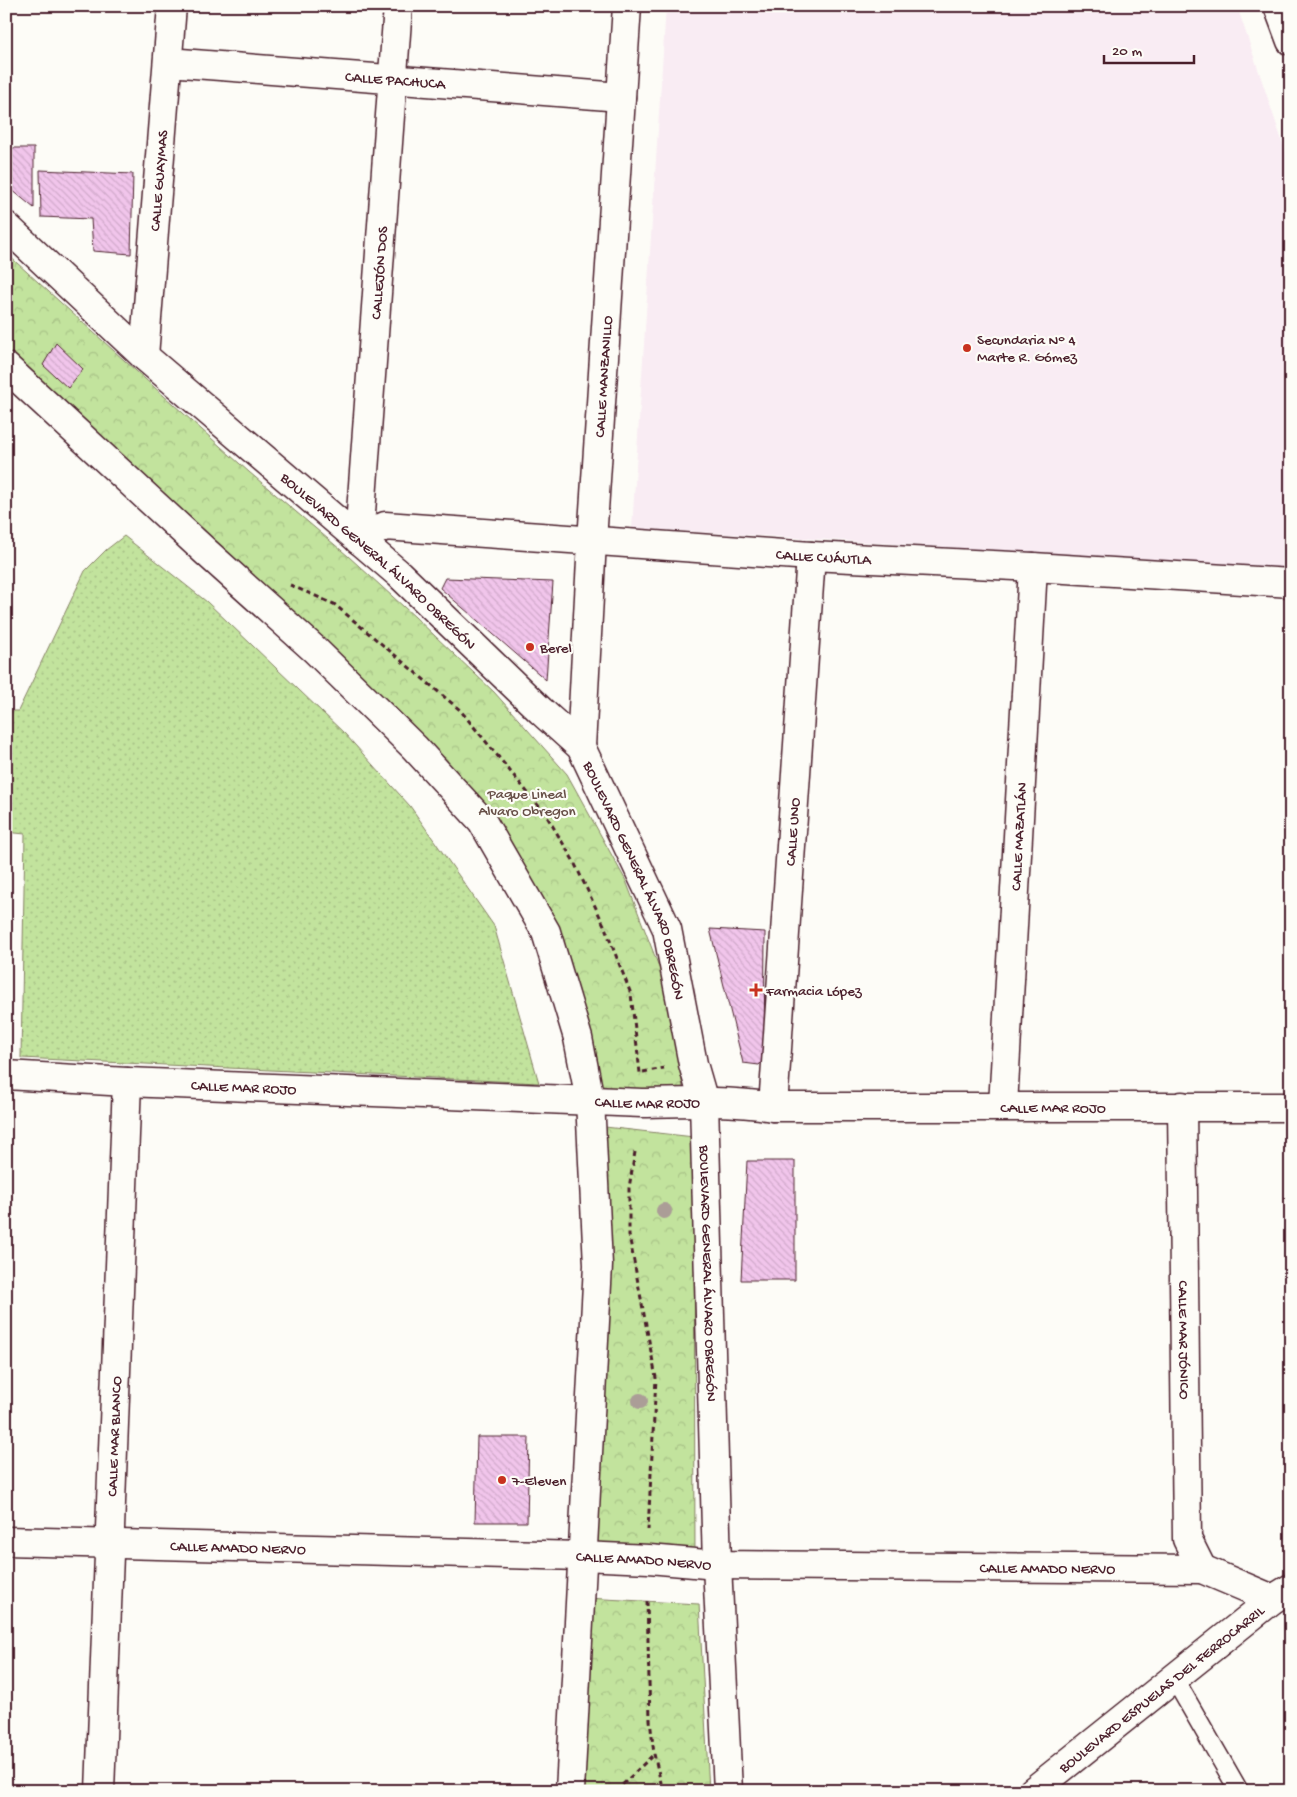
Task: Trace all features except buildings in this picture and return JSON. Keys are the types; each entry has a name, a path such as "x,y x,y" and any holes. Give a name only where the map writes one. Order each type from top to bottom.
{"street":[{"name":"CALLE GUAYMAS","path":"144,356 172,6"},
{"name":"CALLEJÓN DOS","path":"359,540 398,6"},
{"name":"CALLE MANZANILLO","path":"581,747 592,542 627,6"},
{"path":"1278,6 1291,41"},
{"name":"CALLE PACHUCA","path":"168,62 621,97"},
{"name":"BOULEVARD GENERAL ÁLVARO OBREGÓN","path":"6,226 144,356 398,574 581,747 667,929 694,1064 704,1102 717,1565 728,1791"},
{"path":"6,367 314,649 415,748 482,821 546,932 578,1038 590,1100 598,1265 570,1791"},
{"name":"CALLE CUÁUTLA","path":"359,540 385,526 811,556 1291,583"},
{"name":"CALLE UNO","path":"773,1107 811,556"},
{"name":"CALLE MAZATLÁN","path":"1003,1106 1033,567"},
{"name":"CALLE MAR ROJO","path":"6,1075 127,1082 642,1103 750,1103 773,1107 1291,1107"},
{"name":"CALLE MAR BLANCO","path":"100,1791 127,1082"},
{"name":"CALLE MAR JÓNICO","path":"1182,1106 1187,1539 1202,1568"},
{"name":"CALLE AMADO NERVO","path":"6,1541 582,1556 717,1565 1202,1568 1282,1594"},
{"name":"BOULEVARD ESPUELAS DEL FERROCARRIL","path":"1033,1791 1282,1594"}],"lane":[{"path":"1174,1678 1240,1791"}],"path":[{"path":"632,1074 664,1068"},
{"path":"635,1152 629,1188 629,1235 656,1378 647,1539"},
{"path":"647,1601 650,1720 654,1754 663,1791"},
{"path":"616,1791 654,1754"}],"shaded area":[{"name":"Secundaria N° 4 Marte R. Gómez","path":"666,6 1237,6 1291,168 1291,568 632,528"}],"green space":[{"name":"Paque Lineal Alvaro Obregon","path":"6,253 249,472 348,556 415,617 494,692 567,774 626,881 664,980 688,1116 652,1117 595,1107 583,1038 483,824 6,381"},
{"path":"124,536 207,602 345,734 410,806 494,926 539,1083 21,1058 25,834 6,832 6,711 18,711 85,571 106,550"},
{"path":"596,1126 694,1137 695,1569 590,1569"},
{"path":"586,1598 699,1604 709,1791 584,1791"}],"place":[{"name":"Secundaria N° 4 Marte R. Gómez","path":"967,348"},
{"name":"Berel","path":"530,647"},
{"name":"Farmacia López","path":"756,990"},
{"name":"7-Eleven","path":"502,1480"}]}
